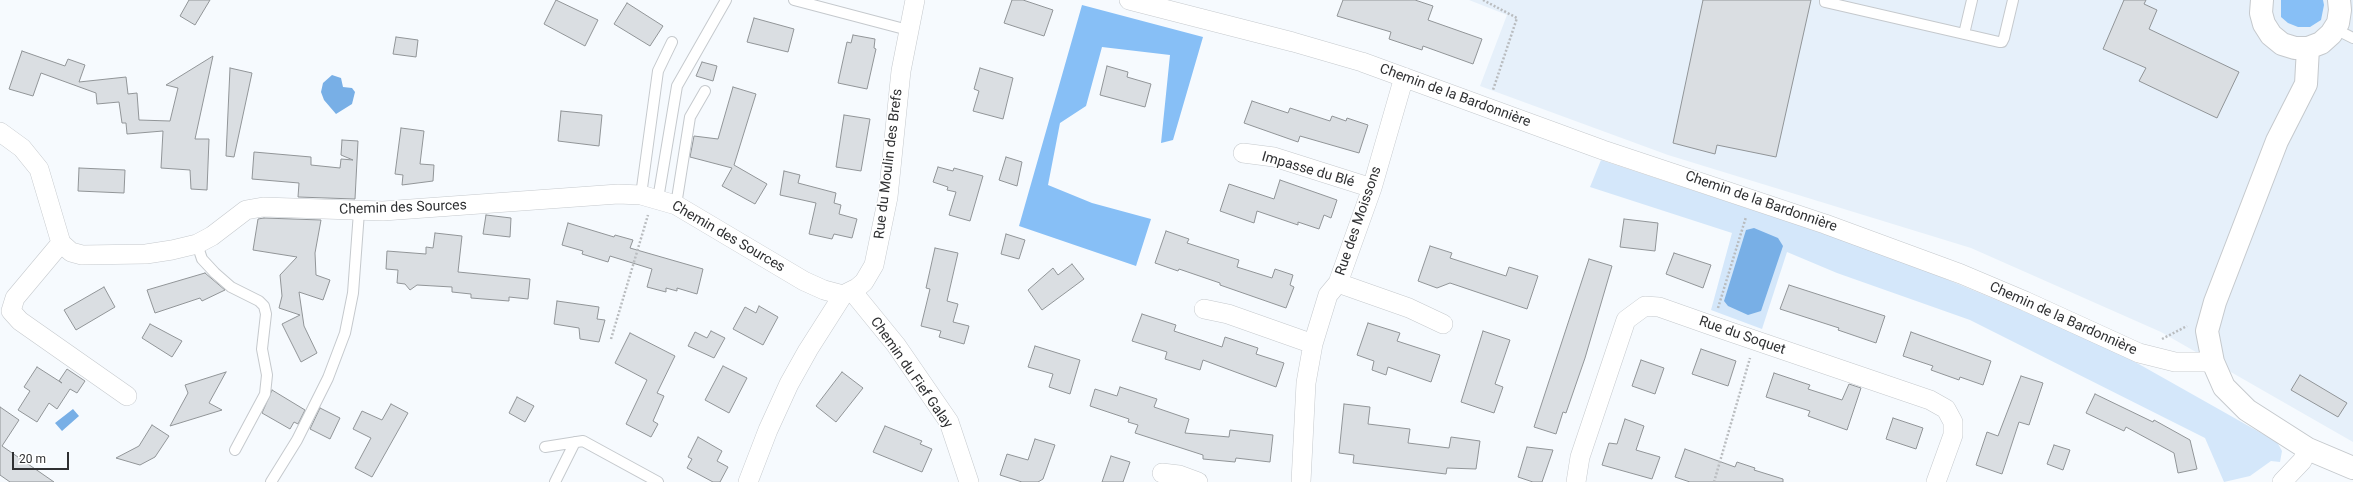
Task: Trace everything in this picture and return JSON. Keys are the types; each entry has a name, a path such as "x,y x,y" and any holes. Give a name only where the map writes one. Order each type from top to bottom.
{"street":[{"name":"Rue du Moulin des Brefs","path":"748,482 789,384 847,293 870,274 877,255 888,197 901,71 915,0"},
{"name":"Chemin de la Bardonnière","path":"1129,0 1293,42 1404,77 1603,150 1900,250 1961,274 2054,314 2139,353 2175,362 2213,362"},
{"path":"2246,0 2252,5 2271,35 2282,44 2295,48 2308,48 2344,34 2339,0"},
{"path":"2262,0 2261,13 2264,24"},
{"path":"2308,48 2306,84 2277,141 2215,302 2207,331 2213,362 2224,387 2247,410 2308,449 2353,468"},
{"name":"Rue des Moissons","path":"1303,482 1306,384 1313,344 1328,295 1338,283 1372,188 1404,77"},
{"path":"0,132 22,148 39,169 61,243 15,298 5,317 20,322 127,396"},
{"name":"Impasse du Blé","path":"1243,153 1274,157 1372,188"},
{"name":"Chemin des Sources","path":"61,243 71,252 82,255 146,254 197,244 212,236 246,210 263,207 359,212 618,194 651,197 676,205 804,281 824,290 847,293"},
{"path":"1338,283 1409,308 1443,324"},
{"name":"Chemin du Fief Galay","path":"847,293 896,345 949,422 969,482"},
{"name":"Rue du Soquet","path":"1576,482 1580,457 1626,320 1645,306 1659,307 1930,400 1946,409 1953,422 1953,435 1936,482"},
{"path":"1204,309 1228,314 1313,344"},
{"path":"2282,482 2302,461 2308,449"},
{"path":"1162,473 1179,475 1198,482"}],"lane":[{"path":"651,197 677,86 726,0"},
{"path":"794,0 908,30"},
{"path":"1825,0 1824,2 2002,42 2013,0"},
{"path":"1964,34 1972,0"},
{"path":"651,197 658,71 672,42"},
{"path":"676,205 690,117 705,91"},
{"path":"271,482 297,440 328,378 345,333 353,293 359,212"},
{"path":"197,244 202,259 215,273 231,287 259,301 264,306 266,314 262,349 267,375 265,394 235,450"},
{"path":"545,447 583,441 655,481"},
{"path":"555,482 576,442"}],"path":[{"path":"1483,0 1517,18 1493,88 1496,110"},
{"path":"610,339 651,197"},
{"path":"1713,326 1743,229 1749,198"},
{"path":"1714,482 1755,340"}],"shaded area":[{"path":"1469,0 2353,0 2353,442 2161,332 1971,248 1668,155 1480,86 1507,15"},
{"path":"2281,0 2323,0 2324,5 2321,20 2310,27 2298,27 2288,23 2281,17"},
{"path":"1082,5 1203,37 1173,140 1161,143 1170,55 1102,47 1086,106 1060,123 1048,185 1092,203 1151,219 1136,266 1019,226"},
{"path":"332,75 341,78 343,87 352,88 355,92 352,104 336,114 324,100 321,92 323,83"},
{"path":"1601,160 1881,252 2105,345 2277,442 2282,451 2280,462 2271,461 2250,476 2224,482 2205,438 1970,320 1837,273 1787,252 1762,329 1711,310 1732,233 1590,187"},
{"path":"1754,228 1778,238 1783,246 1761,311 1748,315 1728,306 1724,301 1746,230"},
{"path":"73,409 79,416 62,431 55,423"}],"building":[{"path":"189,0 210,0 195,25 180,16"},
{"path":"556,0 598,20 585,46 544,24"},
{"path":"1012,0 1023,0 1053,10 1044,36 1004,23"},
{"path":"1343,0 1415,0 1433,6 1428,20 1482,39 1473,64 1423,46 1422,50 1389,39 1391,32 1337,16"},
{"path":"1703,0 1811,0 1776,157 1717,145 1715,154 1673,143"},
{"path":"2124,0 2146,0 2144,4 2157,10 2149,29 2239,72 2217,118 2139,81 2146,68 2103,49"},
{"path":"627,3 663,26 650,46 614,24"},
{"path":"754,18 794,29 788,52 747,42"},
{"path":"853,35 875,39 874,48 876,49 867,89 838,83 847,42 851,43"},
{"path":"396,37 418,40 416,57 393,54"},
{"path":"22,51 65,66 68,59 85,65 79,82 126,77 128,94 137,93 139,120 170,121 178,88 166,85 213,56 195,139 209,139 207,190 191,189 190,170 161,168 163,131 127,134 126,123 122,123 119,102 97,104 96,93 41,73 33,96 9,89"},
{"path":"702,62 717,66 713,81 696,76"},
{"path":"1107,66 1128,72 1127,77 1151,84 1145,107 1100,95"},
{"path":"230,68 252,73 234,157 226,156"},
{"path":"980,68 1013,78 1003,119 973,111 979,91 974,89"},
{"path":"733,87 756,94 734,165 767,184 755,204 722,186 732,168 690,157 694,136 718,139"},
{"path":"1252,101 1288,113 1290,108 1330,121 1332,116 1346,121 1347,118 1368,125 1359,153 1300,136 1298,142 1244,123"},
{"path":"561,111 602,115 599,146 558,141"},
{"path":"844,115 870,119 861,171 836,167"},
{"path":"401,128 424,131 420,164 434,165 433,181 402,185 403,175 395,174"},
{"path":"342,140 358,141 355,199 298,197 299,183 252,179 254,152 311,157 311,165 340,168 341,159 353,160 341,155"},
{"path":"1006,157 1022,162 1017,186 999,180"},
{"path":"938,167 953,171 954,168 983,176 970,221 949,215 956,192 947,190 948,187 933,182"},
{"path":"79,168 125,170 124,193 78,191"},
{"path":"784,171 800,175 798,183 836,193 834,203 841,205 839,214 857,219 852,238 834,234 832,239 809,234 816,203 780,195"},
{"path":"1280,180 1337,200 1331,218 1324,215 1319,229 1298,222 1298,225 1257,211 1254,223 1220,211 1229,184 1274,199"},
{"path":"486,215 511,218 510,237 483,234"},
{"path":"258,219 321,220 315,253 316,275 330,280 323,300 299,292 304,326 317,353 301,362 282,324 300,315 279,308 282,296 280,275 297,257 253,250"},
{"path":"1624,219 1658,223 1655,251 1620,247"},
{"path":"568,223 614,237 615,235 633,240 630,248 703,269 697,294 677,288 677,291 666,288 666,292 647,287 652,269 610,256 608,262 582,254 583,251 562,245"},
{"path":"1166,231 1189,239 1187,243 1239,260 1237,267 1272,278 1275,269 1293,275 1290,285 1294,287 1286,308 1220,285 1220,283 1179,269 1178,271 1155,263"},
{"path":"435,233 462,236 458,272 530,279 528,299 509,297 509,301 471,298 471,294 452,292 452,287 417,285 410,290 405,284 397,283 398,270 386,269 387,251 426,254 426,247 433,248"},
{"path":"1006,234 1025,240 1019,259 1001,254"},
{"path":"1430,246 1452,253 1450,258 1506,276 1509,267 1538,276 1527,309 1450,283 1437,288 1418,281"},
{"path":"935,248 958,253 947,301 958,304 953,322 969,326 964,344 939,337 941,331 921,326 930,289 926,288"},
{"path":"1674,253 1711,265 1703,288 1666,274"},
{"path":"1589,259 1612,266 1585,358 1566,413 1563,412 1556,434 1534,427"},
{"path":"1072,264 1084,279 1042,310 1028,290 1053,268 1058,275"},
{"path":"205,273 225,290 202,301 200,298 155,313 147,290"},
{"path":"1789,285 1885,316 1876,343 1838,330 1839,328 1780,309"},
{"path":"104,287 115,307 76,330 64,310"},
{"path":"557,301 599,307 597,319 605,320 599,342 580,339 579,328 554,324"},
{"path":"759,306 778,317 763,345 733,329 745,307 756,313"},
{"path":"1142,314 1176,325 1174,331 1222,347 1225,337 1258,348 1256,354 1284,363 1276,387 1203,360 1200,370 1165,359 1167,352 1132,341"},
{"path":"1368,323 1400,333 1397,341 1440,355 1431,382 1388,367 1386,375 1372,370 1374,361 1357,355"},
{"path":"150,324 182,341 172,357 142,338"},
{"path":"711,331 725,338 714,358 688,346 695,332 707,338"},
{"path":"1483,331 1510,340 1495,384 1503,387 1494,413 1461,402"},
{"path":"1911,332 1991,361 1983,385 1960,377 1959,380 1931,370 1933,366 1903,356"},
{"path":"630,333 675,356 657,393 664,396 653,421 658,424 651,437 626,424 647,380 615,363"},
{"path":"1035,346 1080,360 1070,394 1049,387 1053,374 1028,367"},
{"path":"1701,349 1736,361 1728,386 1692,374"},
{"path":"1641,360 1664,368 1655,394 1632,386"},
{"path":"723,366 747,378 729,413 705,400"},
{"path":"37,367 62,383 59,381 67,369 85,381 77,393 70,389 57,409 49,403 37,422 18,410 30,391 24,387"},
{"path":"226,372 209,403 222,410 170,426 188,393 185,385"},
{"path":"842,372 863,388 836,422 816,406"},
{"path":"1774,373 1810,385 1808,389 1842,400 1849,384 1861,388 1847,430 1808,416 1810,411 1766,397"},
{"path":"2300,375 2347,403 2338,417 2291,390"},
{"path":"2021,376 2043,383 2029,425 2019,422 2002,474 1976,465 1987,432 1998,436"},
{"path":"1120,387 1157,399 1154,407 1189,419 1185,433 1229,437 1230,430 1273,435 1270,462 1236,458 1235,462 1203,459 1203,455 1135,433 1138,425 1128,422 1129,419 1090,406 1095,389 1117,396"},
{"path":"272,390 305,410 298,424 294,422 290,429 262,413"},
{"path":"2095,394 2153,422 2154,420 2190,440 2197,469 2178,473 2174,453 2126,427 2124,431 2086,413"},
{"path":"517,397 534,406 525,422 509,413"},
{"path":"391,404 408,413 372,477 355,468 371,438 353,429 362,411 382,420"},
{"path":"1344,404 1370,407 1368,424 1410,429 1408,443 1449,448 1451,437 1480,441 1476,469 1447,468 1446,474 1353,463 1354,455 1339,453"},
{"path":"0,407 19,420 2,446 54,482 10,482 0,475"},
{"path":"320,408 340,418 330,439 310,429"},
{"path":"1893,418 1923,428 1916,449 1886,439"},
{"path":"1625,419 1644,426 1636,450 1660,457 1652,479 1602,465 1609,443 1617,444"},
{"path":"152,425 169,436 155,457 140,465 116,458 139,446"},
{"path":"885,426 922,441 920,444 932,449 922,472 873,452"},
{"path":"698,437 722,451 717,461 728,467 720,482 713,482 687,468 692,459 688,457"},
{"path":"1035,439 1055,445 1043,479 1038,482 1022,482 1000,475 1007,454 1028,460"},
{"path":"2054,445 2070,450 2063,470 2047,464"},
{"path":"1527,447 1553,450 1542,482 1533,482 1518,477"},
{"path":"1685,449 1735,467 1737,462 1755,468 1754,470 1783,479 1783,482 1690,482 1675,477"},
{"path":"1111,456 1130,462 1123,482 1102,482"}]}
